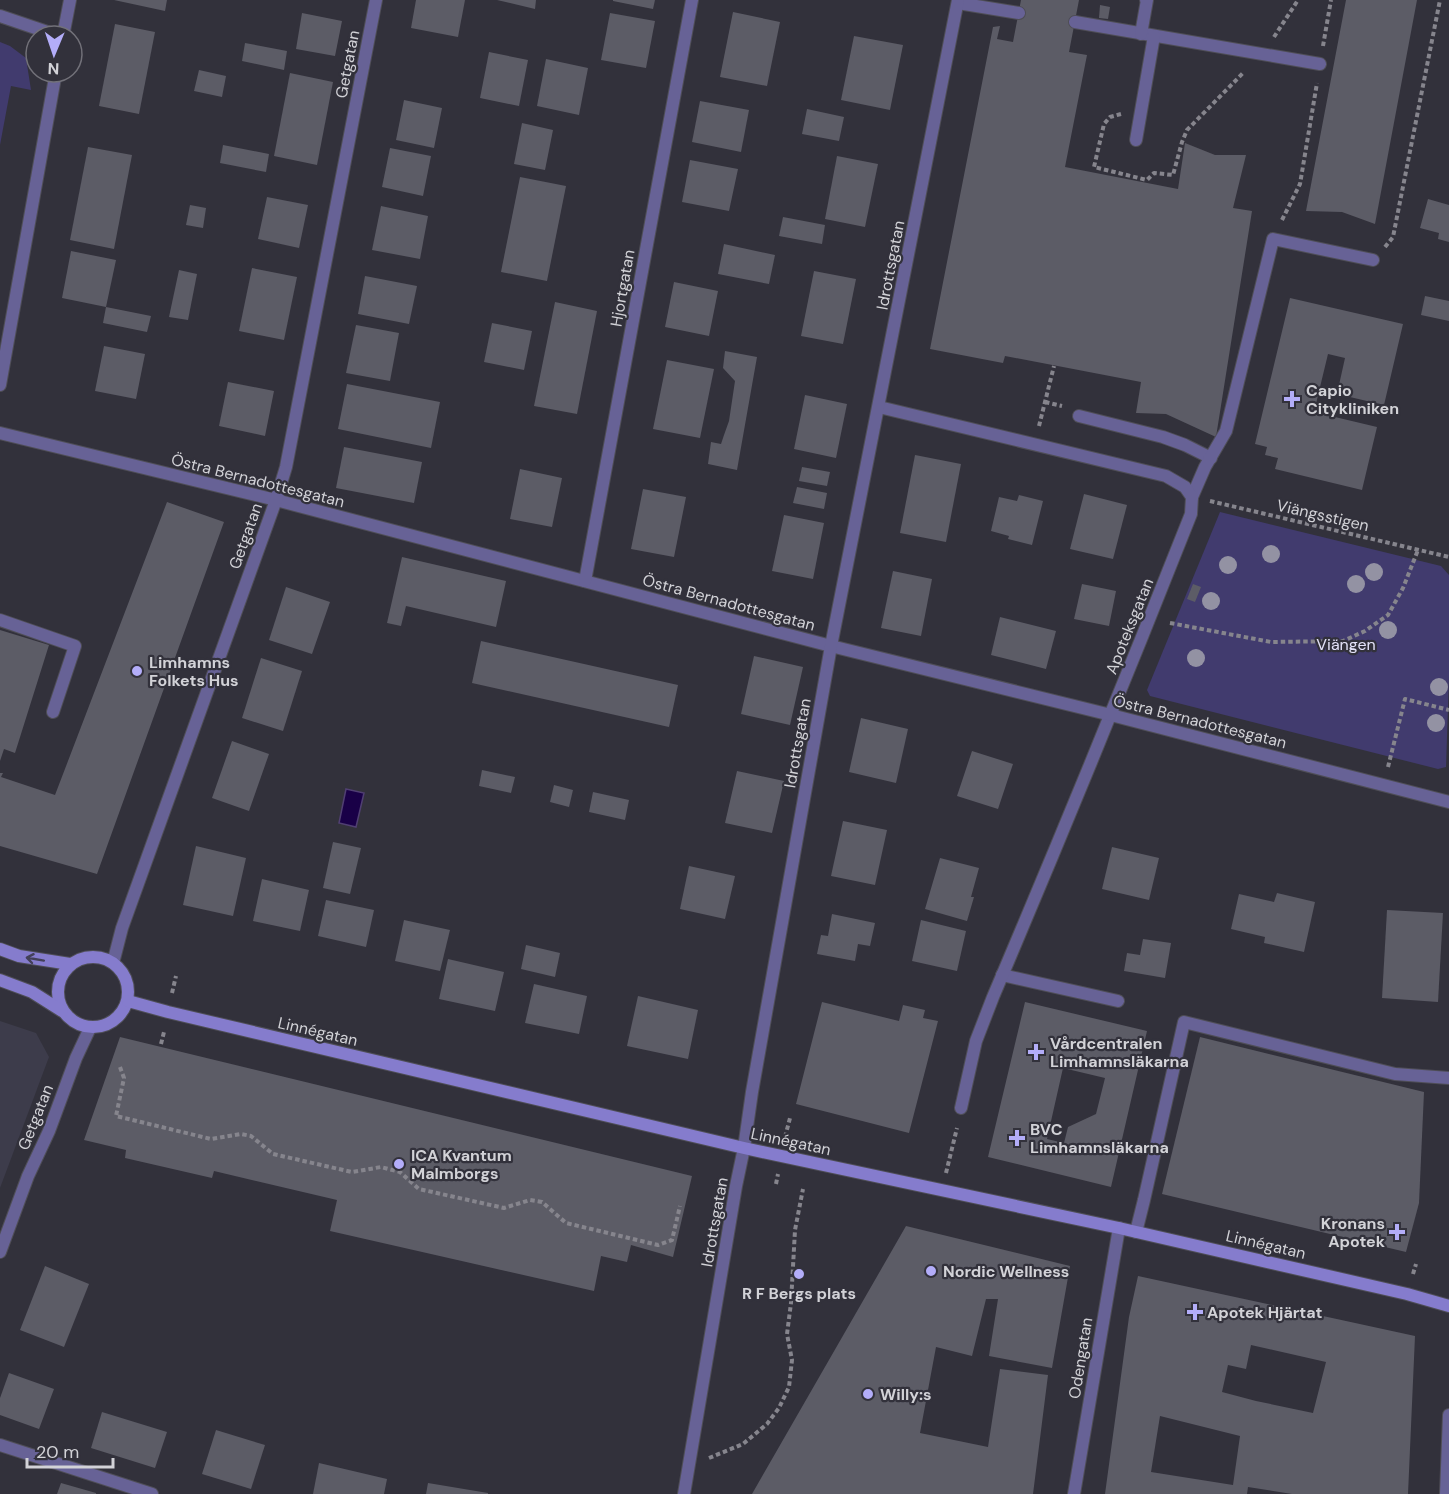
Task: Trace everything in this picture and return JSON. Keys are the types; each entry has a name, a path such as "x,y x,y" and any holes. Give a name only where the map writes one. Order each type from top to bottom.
{"street":[{"path":"64,24 70,0"},
{"name":"Getgatan","path":"112,963 122,928 286,467 376,0"},
{"name":"Hjortgatan","path":"585,581 692,0"},
{"path":"1141,34 1146,0"},
{"path":"958,1 990,4 1019,13"},
{"name":"Idrottsgatan","path":"684,1494 831,646 958,1"},
{"path":"0,16 24,24"},
{"path":"1075,22 1320,64"},
{"path":"1137,140 1154,36"},
{"path":"0,385 54,84"},
{"path":"1273,239 1373,260"},
{"name":"Apoteksgatan","path":"962,1108 976,1041 1111,715 1191,514 1192,497 1226,431 1273,239"},
{"path":"879,407 1166,476 1185,487 1192,497"},
{"path":"1079,416 1163,437 1211,458"},
{"name":"Östra Bernadottesgatan","path":"0,433 276,500 831,646 1449,802"},
{"path":"0,620 75,646 53,712"},
{"path":"0,949 20,956 70,964"},
{"path":"0,980 32,992 62,1011 74,1023 90,1028 103,1027 123,1012 128,1000 128,986 123,973 112,963 99,957 84,957 70,964 60,978 57,994 62,1011"},
{"path":"1002,975 1118,1000"},
{"name":"Linnégatan","path":"128,1000 168,1012 744,1148 1119,1228 1407,1294 1449,1306"},
{"path":"1136,1232 1184,1022 1395,1074 1449,1078"},
{"name":"Getgatan","path":"0,1252 28,1176 49,1131 76,1058 90,1028"},
{"name":"Odengatan","path":"1074,1494 1119,1228"},
{"path":"1446,1494 1449,1415"},
{"path":"0,1445 152,1494"}],"path":[{"path":"1126,114 1110,117 1104,124 1094,167 1147,180 1154,173 1173,175 1182,142 1188,130 1262,54 1298,0"},
{"path":"1273,239 1300,184 1331,0"},
{"path":"1373,260 1393,237 1440,0"},
{"path":"1034,444 1054,366"},
{"name":"Viängsstigen","path":"1192,497 1449,557"},
{"path":"1149,619 1271,642 1343,641 1365,631 1388,615 1403,588 1418,550"},
{"path":"1384,785 1405,699 1449,710"},
{"path":"120,1067 124,1077 116,1116 212,1139 241,1134 252,1136 273,1154 352,1172 381,1167 400,1172 419,1189 504,1208 530,1200 542,1202 566,1223 658,1245 672,1240 680,1206"},
{"path":"941,1190 962,1108"},
{"path":"689,1466 743,1444 766,1424 779,1408 789,1387 792,1360 787,1334 795,1230 803,1189"}],"shaded area":[{"path":"346,789 364,793 356,827 339,823"},
{"path":"0,1021 36,1033 49,1057 0,1188"}],"green space":[{"path":"0,42 24,56 24,84 30,84 31,90 11,86 0,145"},
{"name":"Viängen","path":"1220,512 1441,566 1449,575 1446,767 1438,769 1150,696 1147,690"}],"building":[{"path":"114,0 167,0 165,11"},
{"path":"416,0 465,0 458,37 411,28"},
{"path":"497,0 536,0 535,9"},
{"path":"613,0 655,0 653,9"},
{"path":"1021,0 1079,0 1069,52 1087,55 1065,167 1178,189 1185,143 1215,155 1246,155 1233,208 1252,211 1216,437 1166,414 1136,413 1141,382 1005,356 1003,363 930,349 993,27 1000,26 997,39 1013,42"},
{"path":"1346,0 1417,0 1375,224 1342,212 1306,211"},
{"path":"1100,5 1110,7 1108,19 1099,18"},
{"path":"733,12 780,22 767,86 720,77"},
{"path":"302,13 342,21 335,56 296,49"},
{"path":"610,13 655,21 646,68 601,60"},
{"path":"115,24 155,32 139,114 99,106"},
{"path":"854,36 903,45 890,110 841,100"},
{"path":"245,43 287,51 284,70 242,61"},
{"path":"489,52 528,60 519,106 480,98"},
{"path":"546,59 588,68 579,115 537,106"},
{"path":"199,70 226,76 222,97 194,91"},
{"path":"290,73 333,82 317,165 274,156"},
{"path":"404,100 442,108 434,148 396,140"},
{"path":"700,101 749,110 741,152 692,142"},
{"path":"807,109 844,117 839,141 802,134"},
{"path":"522,123 553,130 545,170 514,164"},
{"path":"223,145 269,154 266,172 220,163"},
{"path":"88,147 132,155 114,249 70,240"},
{"path":"390,148 431,156 423,196 382,187"},
{"path":"837,156 878,164 865,227 825,219"},
{"path":"690,160 738,169 729,211 682,202"},
{"path":"520,177 566,186 547,281 501,272"},
{"path":"267,197 308,205 299,248 258,239"},
{"path":"1428,199 1449,205 1449,242 1438,239 1439,233 1420,228"},
{"path":"190,205 206,208 203,228 186,225"},
{"path":"381,206 428,216 420,259 372,250"},
{"path":"783,217 825,225 822,244 779,236"},
{"path":"724,244 775,255 769,284 718,274"},
{"path":"71,251 116,260 106,307 62,298"},
{"path":"252,268 297,277 284,340 239,331"},
{"path":"179,270 197,274 188,320 169,317"},
{"path":"814,271 856,279 843,344 801,336"},
{"path":"365,276 417,286 409,324 358,314"},
{"path":"674,282 718,291 709,336 665,327"},
{"path":"1425,296 1449,301 1449,321 1421,315"},
{"name":"Capio Citykliniken","path":"1290,298 1403,324 1384,405 1337,394 1345,358 1328,354 1314,412 1377,427 1362,490 1275,469 1278,458 1265,455 1267,447 1255,444"},
{"path":"555,302 597,311 577,414 534,406"},
{"path":"106,307 151,316 147,332 103,323"},
{"path":"492,323 532,331 524,370 484,362"},
{"path":"356,325 399,333 390,381 346,373"},
{"path":"104,346 145,354 136,399 95,391"},
{"path":"725,351 757,357 737,470 708,464 711,442 721,444 729,421 735,381 723,368"},
{"path":"667,360 714,369 700,438 653,429"},
{"path":"228,382 274,391 265,436 219,426"},
{"path":"347,384 440,402 431,448 338,429"},
{"path":"805,395 847,404 836,458 794,449"},
{"path":"344,447 422,462 414,503 336,488"},
{"path":"915,455 961,464 946,542 900,533"},
{"path":"802,467 830,472 827,486 799,481"},
{"path":"520,469 562,478 552,527 510,519"},
{"path":"797,487 827,493 824,509 793,503"},
{"path":"643,489 686,497 674,557 631,549"},
{"path":"1084,494 1127,505 1113,559 1070,549"},
{"path":"1019,495 1043,501 1032,545 1008,539 1009,536 991,531 999,497 1017,501"},
{"name":"Limhamns Folkets Hus","path":"167,502 224,522 97,874 0,846 0,773 3,773 1,777 55,795"},
{"path":"784,515 824,523 813,579 772,571"},
{"path":"402,557 506,581 496,627 406,606 401,626 387,623"},
{"path":"893,571 932,579 921,636 881,628"},
{"path":"1082,584 1116,591 1109,626 1074,619"},
{"path":"1193,584 1201,587 1195,602 1187,599"},
{"path":"286,587 330,602 312,654 269,640"},
{"path":"1000,617 1056,631 1046,669 991,655"},
{"path":"0,630 49,645 15,753 4,749 0,761"},
{"path":"481,641 678,685 669,727 472,683"},
{"path":"754,656 803,667 790,725 741,714"},
{"path":"261,658 302,671 283,731 242,718"},
{"path":"861,718 908,729 896,783 849,772"},
{"path":"232,741 269,754 249,811 212,798"},
{"path":"972,751 1013,764 998,809 957,796"},
{"path":"482,770 515,777 511,793 479,786"},
{"path":"737,771 784,781 772,833 725,823"},
{"path":"554,785 573,790 569,807 550,802"},
{"path":"593,792 629,800 625,820 589,812"},
{"path":"843,821 887,830 875,885 831,876"},
{"path":"333,842 361,848 350,894 323,888"},
{"path":"196,846 246,858 233,916 183,905"},
{"path":"1112,847 1159,858 1149,900 1102,889"},
{"path":"940,858 979,868 967,921 925,909"},
{"path":"689,866 735,876 725,919 680,909"},
{"path":"262,879 309,890 300,931 253,921"},
{"path":"1277,893 1315,902 1304,952 1264,943 1265,937 1231,929 1239,894 1274,902"},
{"path":"326,900 374,910 366,947 318,936"},
{"path":"1387,910 1443,913 1438,1002 1382,998"},
{"path":"832,914 875,923 870,946 858,944 855,961 817,954 821,935 828,936"},
{"path":"404,920 450,930 440,971 395,961"},
{"path":"921,920 966,931 957,971 912,961"},
{"path":"1143,939 1171,943 1165,978 1124,971 1127,953 1140,955"},
{"path":"526,945 560,953 555,977 521,969"},
{"path":"448,959 504,972 495,1011 439,999"},
{"path":"534,984 587,996 579,1034 525,1023"},
{"path":"638,996 698,1010 688,1059 627,1046"},
{"path":"822,1002 899,1021 903,1005 925,1010 923,1018 938,1021 909,1133 796,1104"},
{"path":"1025,1002 1147,1031 1111,1187 988,1157","holes":["1063,1068 1105,1078 1096,1114 1068,1127 1064,1143 1047,1139"]},
{"name":"ICA Kvantum Malmborgs","path":"120,1037 692,1176 673,1257 631,1245 627,1262 601,1256 594,1291 330,1231 337,1200 214,1171 212,1178 125,1158 126,1150 84,1140"},
{"path":"1200,1037 1424,1092 1419,1203 1406,1252 1162,1194"},
{"name":"Willy:s","path":"906,1226 1070,1266 1052,1368 989,1356 998,1299 986,1299 972,1356 936,1347 920,1433 988,1447 1000,1369 1048,1375 1033,1494 752,1494"},
{"path":"45,1266 89,1284 64,1347 20,1330"},
{"path":"1138,1276 1415,1336 1408,1494 1292,1494 1248,1487 1247,1494 1105,1494 1129,1317","holes":["1251,1345 1326,1362 1313,1413 1222,1392 1228,1365 1246,1369","1160,1416 1240,1436 1233,1485 1151,1472"]},
{"path":"9,1373 54,1389 39,1429 0,1415 0,1398"},
{"path":"102,1412 167,1432 155,1468 91,1448"},
{"path":"216,1430 265,1445 251,1489 202,1474"},
{"path":"319,1463 387,1479 384,1494 313,1494"},
{"path":"61,1483 96,1493 96,1494 57,1494"},
{"path":"428,1483 488,1493 488,1494 426,1494"}],"place":[{"name":"Capio Citykliniken","path":"1292,399"},
{"name":"Limhamns Folkets Hus","path":"137,671"},
{"name":"Vårdcentralen Limhamnsläkarna","path":"1036,1052"},
{"name":"BVC Limhamnsläkarna","path":"1017,1138"},
{"name":"ICA Kvantum Malmborgs","path":"399,1164"},
{"name":"Kronans Apotek","path":"1397,1232"},
{"name":"Nordic Wellness","path":"931,1271"},
{"name":"R F Bergs plats","path":"799,1274"},
{"name":"Apotek Hjärtat","path":"1195,1312"},
{"name":"Willy:s","path":"868,1394"}]}
